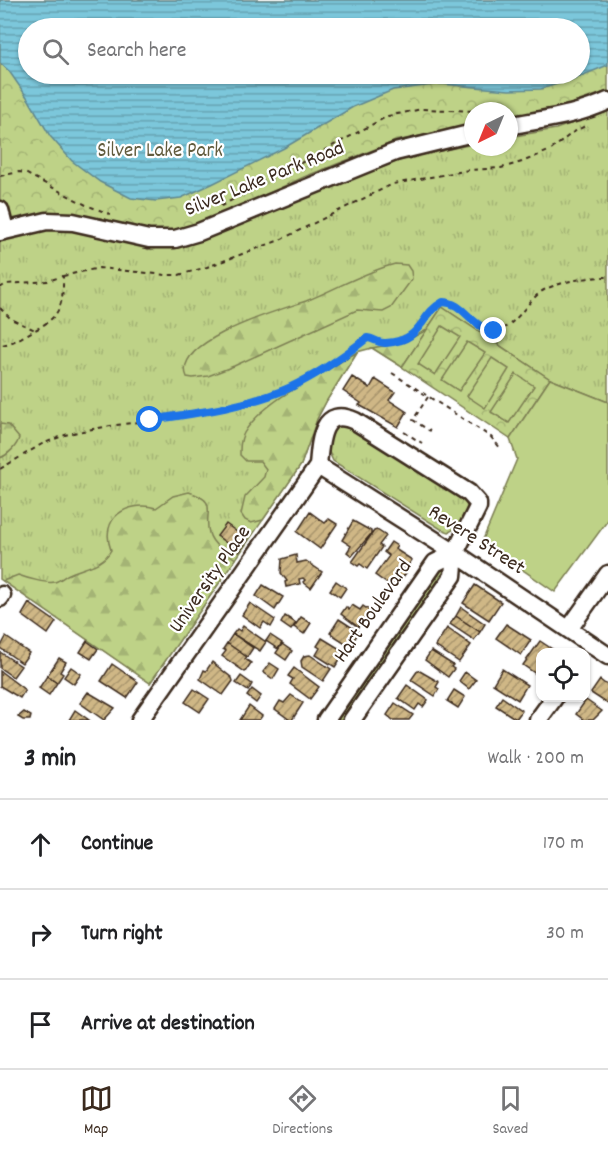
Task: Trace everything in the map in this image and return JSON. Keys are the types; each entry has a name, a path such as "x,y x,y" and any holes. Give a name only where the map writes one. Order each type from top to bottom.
{"street":[{"path":"518,125 576,113 608,101"},
{"name":"Silver Lake Park Road","path":"3,231 47,221 73,222 149,239 175,239 199,232 395,152 464,135"},
{"path":"0,210 3,231"},
{"path":"318,466 324,430 330,421 342,417 355,421 459,487 478,502 478,507 455,553"},
{"name":"Revere Street","path":"318,466 569,629 587,648"},
{"name":"University Place","path":"140,720 318,466"},
{"name":"Hart Boulevard","path":"326,720 435,563 455,553"},
{"name":"Hart Boulevard","path":"352,720 453,576 455,553"},
{"path":"569,629 608,574"},
{"name":"Revere Street","path":"590,650 608,656"},
{"path":"538,720 551,702"}],"path":[{"path":"216,209 388,116 422,109 464,110"},
{"path":"0,288 6,284 48,281 99,268 166,275 207,267 280,240 393,184 469,170 501,168 522,162 551,150 572,133 587,125"},
{"path":"0,176 25,173 86,205 111,215"},
{"path":"0,345 15,341 45,325 56,315 61,300 63,276"},
{"path":"0,469 42,444 86,429 224,407 269,396 314,375 367,338 385,343 408,336 420,328 436,306 443,302 453,303 478,326 494,331 508,325 544,290 560,284 608,277"},
{"path":"0,308 11,319 35,330"},
{"path":"392,373 491,437 501,449"},
{"path":"428,396 413,420 430,431"},
{"path":"404,432 422,443"}],"green space":[{"name":"Silver Lake Park","path":"0,0 608,0 608,91 551,111 518,117 518,102 464,102 464,127 396,141 304,177 213,219 176,230 162,232 144,230 99,218 55,213 0,224"},
{"path":"608,110 608,402 550,379 442,307 402,367 372,348 357,352 317,419 301,465 150,683 0,579 0,240 30,232 60,228 146,247 182,244 222,232 319,191 407,158 464,146 464,156 518,156 518,135 556,129"},
{"path":"395,264 407,265 412,279 391,308 383,312 357,310 234,366 208,376 187,377 186,364 195,351 211,339 254,319 306,301 361,276"},
{"path":"442,307 550,379 510,439 402,367"},
{"path":"442,326 460,337 435,375 418,364"},
{"path":"427,330 402,367 372,348 403,342"},
{"path":"467,342 485,353 459,391 442,380"},
{"path":"357,352 317,419 301,465 263,520 251,523 245,520 241,514 245,497 264,477 266,469 260,461 246,461 240,455 244,433 253,421 279,398"},
{"path":"492,358 509,369 485,408 467,396"},
{"path":"516,374 534,386 509,423 491,412"},
{"path":"550,379 608,402 608,520 555,592 482,542 517,459 510,439"},
{"path":"344,422 466,501 465,515 461,523 449,532 441,529 333,461 328,450 330,431"},
{"path":"0,424 8,425 19,438 12,450 0,458"},
{"path":"189,492 199,496 207,504 209,533 213,541 236,559 150,683 3,581 18,575 55,582 97,563 111,550 108,539 109,529 118,514 135,507 156,508 173,496"},
{"path":"441,568 446,572 345,720 332,720"}],"water":[{"path":"0,0 608,0 608,65 590,72 590,18 18,18 18,84 441,84 393,90 353,107 284,148 212,184 181,198 156,201 131,198 100,182 72,161 50,136 9,71 0,63"},
{"path":"441,84 558,84 541,89 509,90"}],"building":[{"path":"352,377 370,388 375,379 395,392 389,400 407,412 398,427 359,405 361,403 343,391"},
{"path":"310,512 325,523 329,519 337,524 320,549 297,532"},
{"path":"353,521 371,531 371,534 352,556 347,552 351,546 342,540"},
{"path":"226,524 248,540 239,552 217,536"},
{"path":"377,530 386,536 379,545 382,547 367,569 360,564 358,566 352,562"},
{"path":"391,542 397,546 395,549 412,560 404,571 406,573 402,578 400,577 393,588 375,575 389,556 384,552"},
{"path":"296,555 297,563 306,561 322,572 311,588 303,582 305,580 303,578 299,579 300,584 286,587 285,582 287,581 281,573 282,559"},
{"path":"336,581 346,588 340,597 330,590"},
{"path":"263,585 283,597 275,610 256,596"},
{"path":"475,585 501,602 489,620 463,603"},
{"path":"29,603 56,622 48,634 22,615"},
{"path":"250,603 275,620 271,627 264,622 260,628 242,615"},
{"path":"352,605 360,610 363,606 370,611 358,627 341,614 346,607 349,610"},
{"path":"461,607 485,624 480,632 456,616"},
{"path":"285,616 296,623 291,630 281,623"},
{"path":"456,616 480,632 474,640 450,624"},
{"path":"301,617 311,623 304,634 294,627"},
{"path":"339,619 359,632 350,646 330,633"},
{"path":"506,624 531,640 521,655 496,638"},
{"path":"243,626 266,642 260,651 233,634 237,629 240,631"},
{"path":"447,628 471,645 459,662 435,646"},
{"path":"233,634 253,648 247,657 227,643"},
{"path":"270,635 282,643 278,649 266,641"},
{"path":"6,637 29,653 22,663 0,648"},
{"path":"322,638 345,652 335,667 316,655 320,648 317,646"},
{"path":"87,641 98,649 91,659 80,652"},
{"path":"540,641 550,648 536,648 536,674 523,665"},
{"path":"227,643 247,657 245,659 251,663 245,672 222,656 226,651 223,649"},
{"path":"282,644 292,651 286,660 276,653"},
{"path":"431,651 453,665 451,667 454,669 448,677 425,660"},
{"path":"0,652 21,666 13,677 0,668"},
{"path":"310,655 331,669 323,681 302,667 301,661 304,656"},
{"path":"59,658 66,662 60,672 63,674 57,683 47,676"},
{"path":"212,662 233,681 223,695 200,679 204,670 206,671"},
{"path":"270,663 279,669 273,679 263,672"},
{"path":"112,664 138,682 127,698 101,681"},
{"path":"71,667 81,674 74,684 64,677"},
{"path":"294,668 319,687 310,699 290,684 293,679 288,676"},
{"path":"502,669 527,685 518,700 493,684"},
{"path":"418,670 439,682 436,687 439,689 435,696 411,680"},
{"path":"0,671 25,690 20,698 0,686"},
{"path":"465,672 476,680 469,689 459,681"},
{"path":"47,676 57,683 49,695 39,688"},
{"path":"241,676 252,684 248,691 236,683"},
{"path":"600,680 608,686 608,704 591,693"},
{"path":"407,685 428,700 423,707 419,704 415,710 398,698"},
{"path":"194,689 209,699 200,712 185,702"},
{"path":"252,689 261,696 256,703 247,696"},
{"path":"454,690 465,697 458,708 447,701"},
{"path":"88,692 115,708 104,720 80,703"},
{"path":"291,695 303,703 290,720 275,709 280,701 284,703"},
{"path":"502,697 522,711 516,719 496,706"},
{"path":"585,702 589,702 602,711 593,720 584,720 576,714"},
{"path":"395,703 413,715 409,720 393,720 387,715"},
{"path":"249,706 262,716 259,720 240,720"},
{"path":"75,710 89,720 69,720"},
{"path":"24,712 31,716 30,720 18,717"}],"route":[{"path":"150,420 234,405 289,388 314,375 367,338 385,343 398,341 415,333 436,306 443,302 453,303 478,326 494,331"}]}
